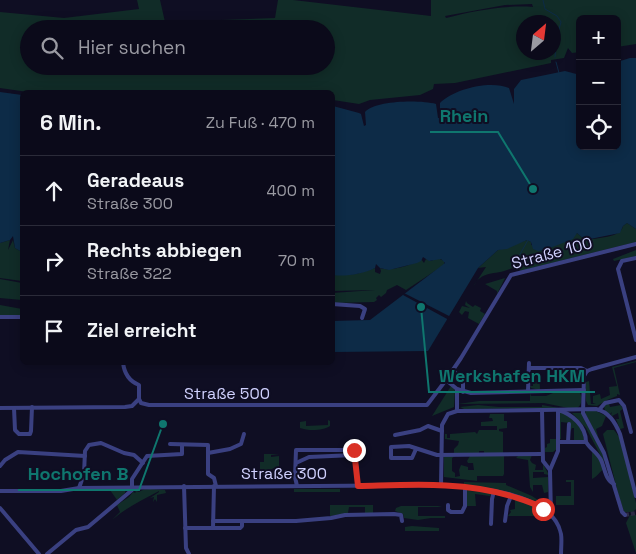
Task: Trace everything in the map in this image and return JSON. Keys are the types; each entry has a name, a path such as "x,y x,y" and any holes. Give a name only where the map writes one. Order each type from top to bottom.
{"street":[{"name":"Straße 100","path":"446,380 511,275 636,244"},
{"path":"636,258 622,261 618,269 633,317 636,340"},
{"path":"335,304 360,306 365,309 362,318"},
{"path":"0,317 20,317"},
{"path":"528,391 529,366 581,368 586,371 636,357"},
{"path":"124,365 125,373 132,381 139,385 139,400"},
{"path":"453,370 463,381 463,392"},
{"path":"586,371 584,376 583,409 586,420 604,453 622,512 625,515"},
{"path":"446,380 457,389 471,394 584,390"},
{"name":"Straße 500","path":"0,408 125,407 132,406 139,400 141,403 149,405 427,405 446,380"},
{"path":"457,389 457,411"},
{"path":"600,410 604,402 619,400 624,406 631,432"},
{"path":"14,408 15,430 18,434 25,435 30,434 31,431 32,408"},
{"path":"441,485 442,431 445,417 452,412 583,409 600,410 616,424 624,447 636,496"},
{"path":"542,410 542,454 543,461 550,470"},
{"path":"558,410 558,451 550,470 551,516 561,534 561,554"},
{"path":"558,410 567,413 577,421 590,449 595,451 600,458 609,481 614,484"},
{"path":"568,442 569,424"},
{"path":"395,435 420,430 428,426 442,431"},
{"path":"208,453 230,449 241,444 244,434"},
{"path":"558,442 586,442"},
{"path":"79,488 84,474 85,451 89,445 101,443 124,453 134,455 143,463"},
{"path":"170,444 208,445 208,474 214,478 215,486 213,528"},
{"path":"47,554 76,530 88,527 133,487 132,479 147,456 182,454 182,444"},
{"path":"416,449 412,458 391,458 391,446 409,446 436,455 542,454"},
{"path":"297,486 295,477 296,450 354,450 358,486"},
{"path":"0,466 5,460 18,452 85,456"},
{"path":"296,463 309,456 354,455"},
{"name":"Straße 300","path":"0,491 61,491 79,488 184,486 441,485 494,491 535,503 551,516"},
{"path":"184,486 186,548 190,554"},
{"path":"448,505 448,510 451,512 462,512 465,506 465,487"},
{"path":"491,524 494,491"},
{"path":"505,521 507,506 511,496"},
{"path":"0,508 39,554"},
{"path":"213,521 296,521 345,515 394,514 401,515 402,521"},
{"path":"185,528 240,528 242,521"}],"green space":[{"path":"137,0 160,0 165,20 20,20 20,75 335,75 335,20 220,20 275,18 278,0 293,0 431,16 431,0 636,0 636,44 621,46 621,15 576,15 576,52 572,53 568,48 564,58 561,58 561,15 516,15 516,60 551,60 551,63 455,83 434,84 433,89 420,95 370,100 359,104 335,100 335,90 20,91 0,88 0,12 64,18 139,9","holes":["532,4 533,7 478,11 446,18 445,16 505,5"]},
{"path":"627,223 636,229 636,242 520,271 519,266 485,275 477,281 486,267 478,268 498,250 527,240 531,242 531,245 551,245 566,241 577,233 585,240 613,235 618,233"},
{"path":"10,240 8,250 13,240 15,248 20,251 20,281 0,278 0,243"},
{"path":"636,250 636,256 614,261 613,259"},
{"path":"438,258 444,261 444,265 406,290 397,285 387,290 381,297 379,295 374,302 335,303 335,293 375,290 335,291 335,275 356,274 375,268 375,272 380,274 380,268 401,267 413,264 421,259 424,263 426,259 431,261"},
{"path":"505,278 497,294 497,291 485,284"},
{"path":"0,279 20,283 20,300 0,298"},
{"path":"466,301 473,307 475,305 481,308 480,311 485,314 479,324 468,318 469,312 465,311 462,315 459,312 462,306 470,308 465,305"},
{"path":"0,305 20,309 20,315 0,315"},
{"path":"636,361 614,368 620,395 617,394 617,396 597,406 588,405 586,401 586,382 589,381 591,404 596,404 593,403 593,396 600,394 601,399 610,395 609,387 617,386 612,367"},
{"path":"532,372 539,372 539,390 530,386 533,386"},
{"path":"451,386 455,390 454,407 432,416"},
{"path":"530,393 531,396 546,396 553,393 580,393 582,401 577,408 544,403 458,404 479,401 530,401"},
{"path":"609,404 610,407 621,405 623,409 620,411 624,428 620,429 616,419 619,419 618,413 612,416 612,412 610,414 605,411 604,406"},
{"path":"478,405 542,407 542,405 559,408 464,409 460,407"},
{"path":"586,411 596,411 606,416 602,426 596,429 599,440 585,413"},
{"path":"560,413 565,413 578,424 584,440 574,441 574,428 570,432 570,423 561,422 560,439"},
{"path":"572,413 582,413 605,459 604,462 586,428"},
{"path":"490,414 504,414 504,421 507,421 507,428 499,429 499,431 503,432 503,453 484,453 484,451 479,451 479,453 454,453 454,449 459,441 445,439 445,434 447,434 447,438 450,438 450,434 475,432 477,434 479,430 497,430 497,426 481,426 481,422 493,421 492,418 489,418"},
{"path":"328,420 330,421 330,426 320,430 300,428 300,422 306,421 306,426 328,425"},
{"path":"607,430 614,430 620,438 636,503 636,509 633,512 624,512 603,434"},
{"path":"550,439 557,439 557,449 553,452 545,452 547,444 550,443"},
{"path":"592,451 599,458 604,469 592,479"},
{"path":"264,454 279,454 271,455 271,457 279,456 279,466 260,474 260,462 264,462"},
{"path":"504,455 503,476 477,476 477,481 444,477 444,456 455,456 452,458 452,471 455,473 455,477 460,476 459,470 461,465 468,467 468,470 474,470 473,463 468,463 467,461 470,456"},
{"path":"519,455 532,455 530,460 536,465 535,470 543,470 543,464 549,475 544,474 544,472 533,472 533,478 548,477 548,492 544,493 542,485 533,485 533,492 530,487 528,460 516,458"},
{"path":"566,480 574,480 574,505 556,505 556,496 571,496 571,482 566,482"},
{"path":"464,482 506,483 506,485 532,496 547,506 545,507 527,498 506,492 464,485"},
{"path":"148,489 165,490 166,493 157,495 157,502 155,499 153,502 154,497 150,498 159,491 129,507 112,520 120,512 117,505 133,492 135,493 134,490 139,492"},
{"path":"294,489 340,489 340,492 294,492"},
{"path":"467,489 470,491 492,493 490,496 475,494 476,506 466,506"},
{"path":"110,490 125,490 125,493 117,500"},
{"path":"515,500 535,506 547,516 508,516 511,512 510,510 515,509"},
{"path":"330,505 373,505 373,513 365,513 365,507 349,507 348,513 330,516"},
{"path":"401,506 442,507 418,507 418,516 445,516 445,518 418,520 404,518 403,514 395,511 396,508"},
{"path":"630,515 636,515 636,553 626,523"},
{"path":"405,527 439,528 439,531 405,531"}],"water":[{"path":"636,58 636,229 627,223 623,226 620,233 585,240 577,233 573,239 545,250 538,251 533,249 531,242 527,240 507,249 498,250 478,268 428,351 335,352 335,321 370,320 445,263 441,259 429,261 423,257 417,263 389,270 380,268 376,264 375,268 360,273 335,275 335,107 361,114 364,126 366,125 365,112 379,105 389,103 420,102 436,104 438,118 440,118 440,103 463,90 492,85 509,88 514,104 514,89 521,80 565,71 576,74 576,150 621,150 621,61"},
{"path":"0,92 20,95 20,251 15,248 13,236 10,240 0,243"}],"pier":[{"path":"404,293 451,317 449,320 403,295"}],"waterway":[{"path":"543,0 545,9 555,15"},
{"path":"556,62 559,73"},
{"path":"514,265 528,240"}],"tunnel":[{"path":"625,515 636,513"}],"place":[{"name":"Rhein","path":"533,189"},
{"name":"Werkshafen HKM","path":"421,307"},
{"name":"Hochofen B","path":"163,424"}],"route":[{"path":"354,450 358,486 441,485 471,487 490,490 535,503 543,509"}]}
